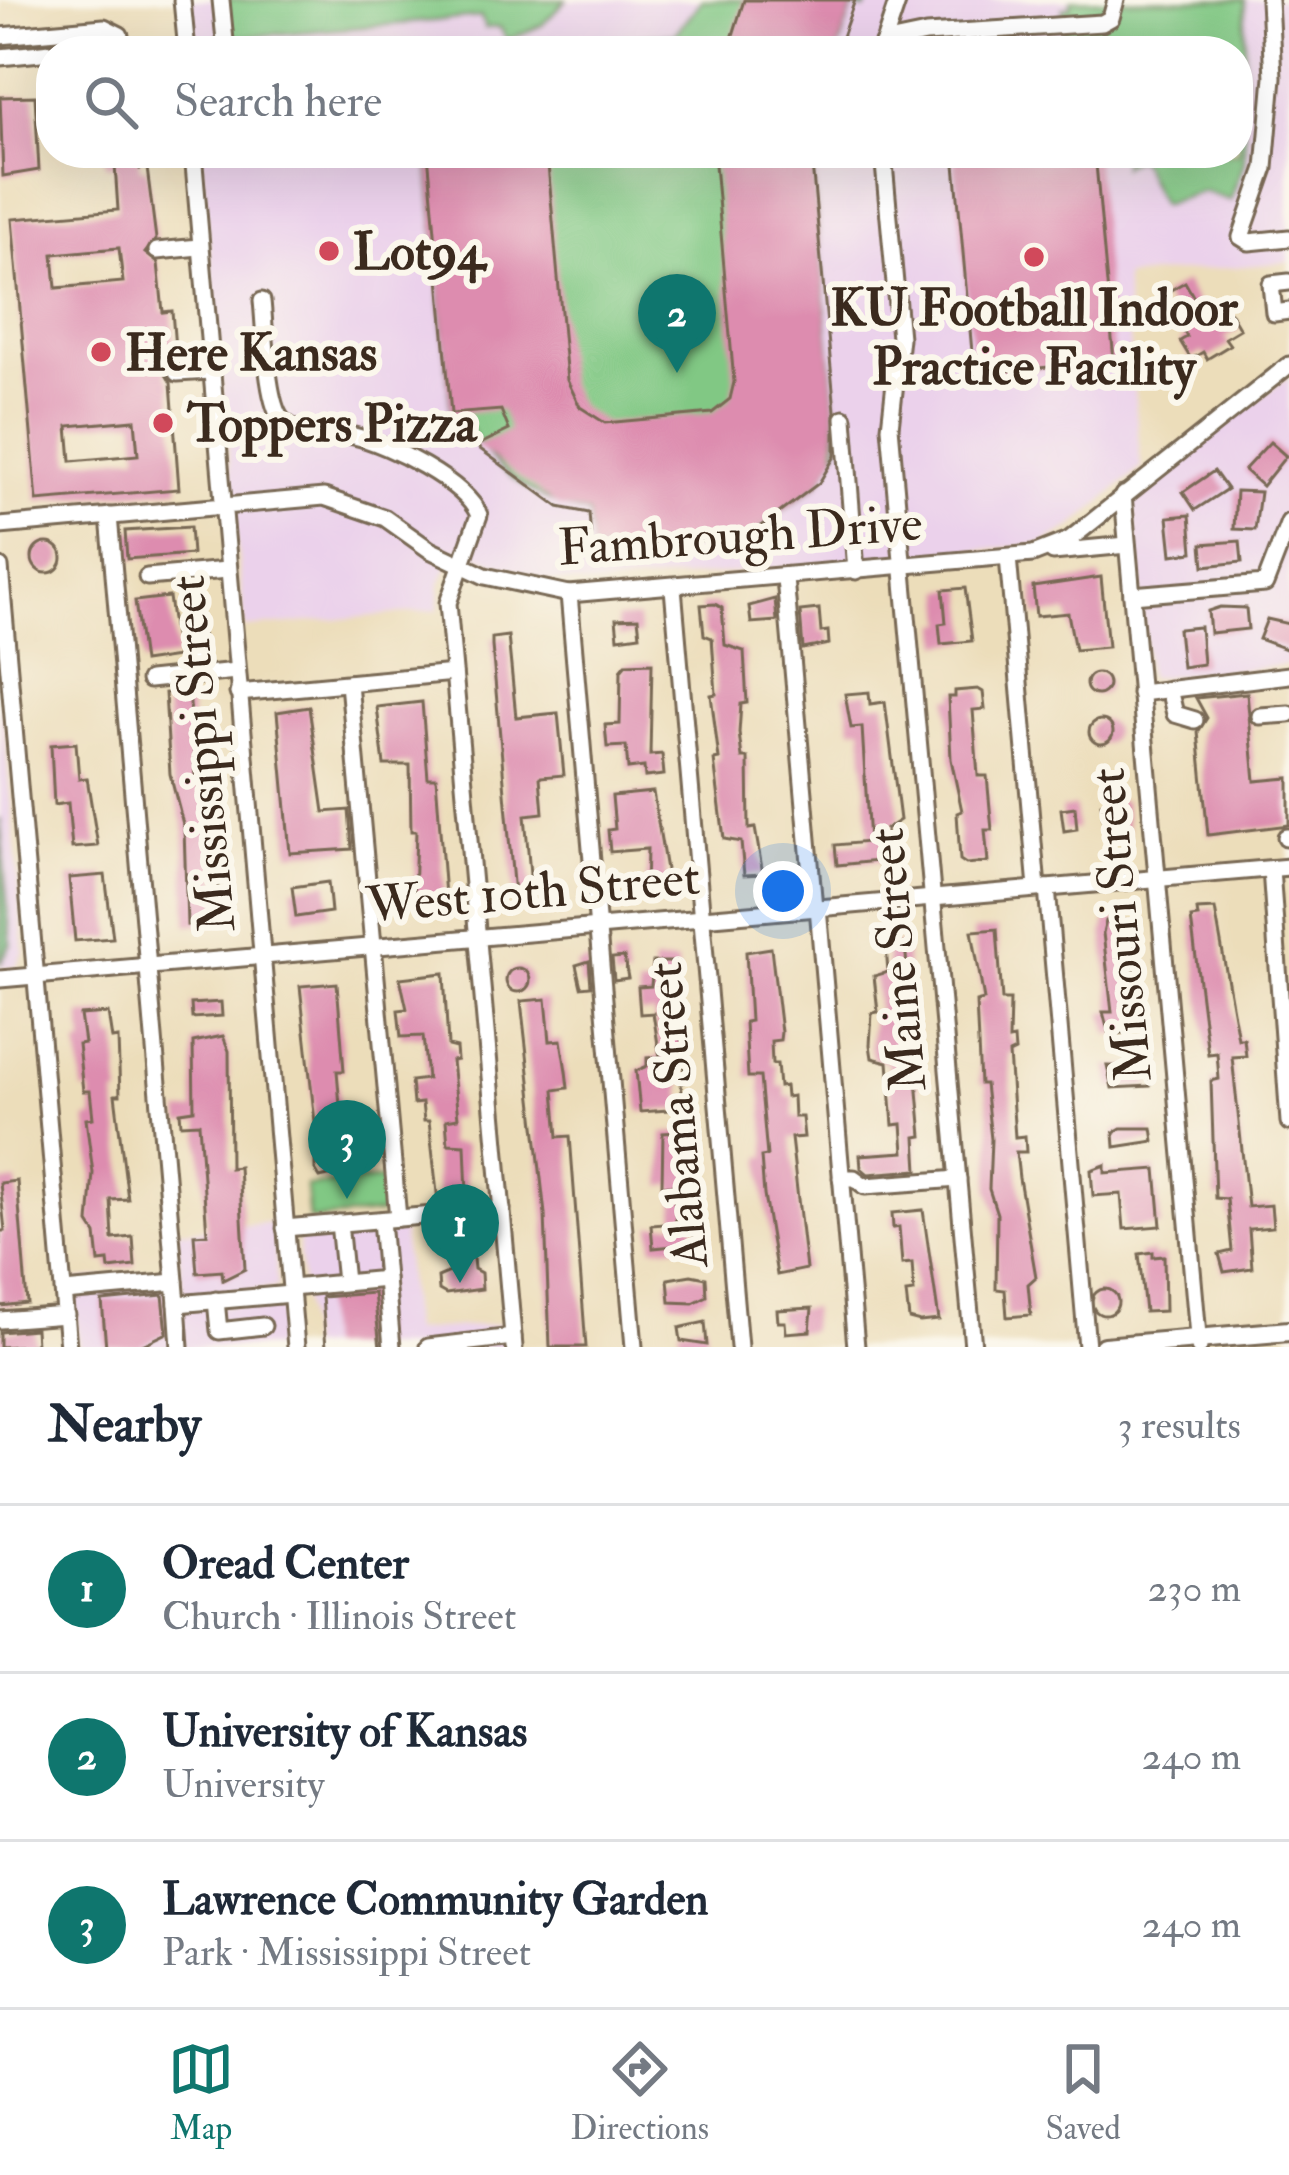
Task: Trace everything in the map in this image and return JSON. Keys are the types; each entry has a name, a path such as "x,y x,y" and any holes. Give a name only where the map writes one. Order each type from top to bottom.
{"main road":[{"path":"1104,1347 1198,1343 1289,1331"}],"street":[{"path":"182,0 186,36"},
{"path":"221,0 225,36"},
{"path":"886,36 898,0"},
{"path":"919,36 1102,23 1111,18 1116,0"},
{"path":"1269,0 1274,77 1265,168 1241,238 1289,238"},
{"path":"0,36 104,27 119,36"},
{"path":"0,57 36,53"},
{"name":"Mississippi Street","path":"194,168 296,1347"},
{"name":"Maine Street","path":"885,168 900,338 890,427 973,1347"},
{"path":"158,251 199,248"},
{"path":"1289,282 1271,284 1274,313 1289,311"},
{"path":"262,301 280,418 295,429 377,442 470,500 478,521 448,593 514,1342 428,1347"},
{"name":"Fambrough Drive","path":"0,526 308,495 340,500 385,518 461,566 512,585 569,594 1033,554 1069,541 1289,365"},
{"path":"178,374 209,371"},
{"path":"844,418 856,571"},
{"name":"Missouri Street","path":"1123,495 1198,1343"},
{"path":"109,516 180,1347"},
{"path":"1132,595 1265,584 1289,522"},
{"path":"1033,554 1127,545"},
{"path":"1008,557 1087,1347"},
{"path":"0,567 68,1347"},
{"path":"148,577 227,570"},
{"path":"785,578 856,1347"},
{"name":"Alabama Street","path":"673,588 739,1347"},
{"path":"569,594 634,1347"},
{"path":"191,605 197,675"},
{"path":"149,680 236,670"},
{"path":"238,693 454,673"},
{"path":"1140,693 1237,686 1289,675"},
{"path":"349,683 373,946 392,1347"},
{"path":"1169,689 1175,714 1195,720"},
{"path":"1260,716 1289,715"},
{"name":"West 10th Street","path":"0,980 1289,867"},
{"path":"1271,869 1289,1122"},
{"path":"841,1178 854,1178 865,1186 958,1178"},
{"path":"285,1228 502,1209"},
{"path":"339,1223 345,1282"},
{"path":"177,1304 386,1279"},
{"path":"64,1292 175,1282"},
{"path":"216,1300 218,1339 263,1327"},
{"path":"0,1320 66,1315"}],"shaded area":[{"path":"187,0 1289,0 1289,262 1124,277 1141,468 1072,527 1041,544 598,586 543,580 456,548 440,583 438,610 245,628 202,168 1253,168 1253,36 191,36"},
{"path":"1289,376 1289,665 1148,678 1134,504 1169,468"},
{"path":"0,681 24,952 17,966 0,969"},
{"path":"274,1223 277,1288 183,1298 177,1231"},
{"path":"402,1224 412,1331 502,1324 504,1347 308,1347 298,1236"},
{"path":"168,1271 172,1309 280,1302 284,1347 79,1347 73,1280"}],"green space":[{"path":"226,0 566,0 542,25 516,36 505,36 500,27 485,28 481,17 229,36"},
{"path":"702,0 869,0 865,10 853,6 842,36 651,36 675,34"},
{"path":"1071,0 1245,0 1245,36 1065,36 1063,8 1071,7"},
{"path":"429,168 812,168 838,448 819,483 747,537 593,550 589,514 549,500 513,479 484,449 463,414 451,414"},
{"path":"1143,168 1242,168 1230,200 1203,191 1161,205"},
{"path":"0,819 11,944 0,964"},
{"path":"385,1179 388,1213 309,1220 306,1186"}],"building":[{"path":"744,0 855,0 842,36 733,36"},
{"path":"35,96 39,170 3,176 0,97"},
{"name":"Here Kansas","path":"115,168 147,168 156,239 145,253 158,263 163,312 172,311 176,361 165,373 171,383 179,489 37,501 12,219 118,210","holes":["119,248 123,282 56,288 53,254","135,420 138,455 71,461 68,426"]},
{"path":"429,168 548,168 567,380 580,407 605,423 712,413 730,399 734,382 715,168 812,168 835,456 819,483 747,537 592,550 589,513 559,507 476,446 509,430 501,410 451,414"},
{"name":"KU Football Indoor Practice Facility","path":"955,168 1096,168 1114,361 974,374"},
{"path":"1185,282 1209,324 1230,312 1240,329 1225,338 1230,345 1207,359 1203,352 1191,359 1180,341 1187,337 1162,295"},
{"path":"1270,442 1286,456 1262,486 1244,470"},
{"path":"1214,471 1227,489 1195,510 1183,492"},
{"path":"1236,491 1260,492 1255,530 1234,529"},
{"path":"1190,515 1193,552 1172,555 1168,517"},
{"path":"190,527 192,554 127,559 125,531"},
{"path":"1240,541 1242,562 1204,566 1202,544"},
{"path":"47,543 62,558 47,573 32,558"},
{"path":"1101,577 1108,647 1075,650 1068,613 1036,616 1033,587"},
{"path":"965,588 972,641 941,644 939,624 946,623 943,590"},
{"path":"169,597 177,657 143,662 135,601"},
{"path":"775,599 777,621 751,623 749,606"},
{"path":"701,605 722,608 725,645 744,651 747,703 741,704 739,733 742,758 748,758 749,829 755,828 763,874 744,875 741,842 724,839 714,760 719,759 711,695 716,694 712,638 704,635"},
{"path":"1246,608 1248,629 1210,633 1208,611"},
{"path":"819,609 821,632 828,631 829,644 803,649 800,611"},
{"path":"638,618 640,635 618,638 616,619"},
{"path":"1267,619 1289,624 1289,650 1259,639"},
{"path":"1200,627 1203,664 1182,667 1178,629"},
{"path":"508,636 516,717 558,713 564,775 540,777 543,813 525,815 532,899 521,900 520,894 514,894 492,646 492,638"},
{"path":"652,663 650,755 662,754 664,775 645,777 644,767 628,769 626,746 607,747 605,725 620,724 621,670 626,664"},
{"path":"1097,673 1108,684 1097,695 1086,684"},
{"path":"189,691 195,770 201,796 207,795 222,922 187,925 184,828 170,774 165,693"},
{"path":"955,691 983,692 985,709 973,710 978,776 987,776 992,830 985,830 988,862 966,864 960,860 957,813 962,811 951,759 948,697 955,697"},
{"path":"869,692 870,704 885,702 900,820 886,829 888,860 837,865 835,845 869,842 862,727 851,728 845,694"},
{"path":"1247,693 1255,781 1289,778 1289,825 1208,835 1198,732 1207,718 1196,698"},
{"path":"422,702 428,778 436,778 445,896 414,899 416,831 411,831 410,765 384,765 377,707"},
{"path":"309,707 324,812 349,810 352,849 290,853 277,712"},
{"path":"1101,720 1110,723 1110,741 1101,744 1092,741 1089,732 1092,723"},
{"path":"76,743 79,779 87,778 98,846 72,848 68,803 54,805 51,745"},
{"path":"653,792 669,888 646,890 647,849 610,852 608,830 615,829 612,796"},
{"path":"1124,800 1128,834 1105,836 1101,803"},
{"path":"1075,807 1077,829 1064,831 1061,809"},
{"path":"105,875 113,938 75,941 69,878"},
{"path":"328,882 331,912 296,917 292,887"},
{"path":"1215,909 1238,1039 1244,1039 1246,1056 1232,1057 1248,1207 1271,1205 1273,1227 1249,1229 1252,1268 1224,1272 1219,1254 1232,1251 1227,1199 1215,1198 1211,1081 1219,1079 1217,1053 1208,1054 1191,918 1198,917 1197,910"},
{"path":"1130,920 1141,1030 1109,1035 1103,1012 1112,1012 1103,933 1106,921"},
{"path":"997,929 1002,1000 1010,1000 1009,1040 1014,1039 1015,1051 1009,1054 1015,1137 1025,1136 1026,1152 1016,1152 1036,1277 1028,1284 1031,1315 1007,1317 1005,1290 996,1289 997,1214 989,1189 991,1139 985,1084 980,1084 976,1002 984,1000 972,931"},
{"path":"905,944 922,1136 916,1137 918,1170 868,1174 861,1168 860,1155 904,1152 902,1124 893,1125 888,1062 872,1058 870,1045 872,1013 878,1012 874,976 888,972 886,946"},
{"path":"771,948 781,1032 780,1040 771,1041 772,1064 777,1064 779,1087 785,1086 786,1097 793,1096 794,1117 802,1117 804,1137 791,1138 806,1269 777,1275 764,1195 761,1157 767,1156 760,1077 748,1077 745,1022 750,1021 746,952"},
{"path":"624,957 628,978 614,980 612,958"},
{"path":"589,961 591,986 581,987 576,965"},
{"path":"653,962 677,962 678,979 670,981 673,1025 681,1025 683,1109 640,1112 636,1071 647,1066 647,1058 660,1057 653,1013 640,1014 638,987 651,986"},
{"path":"518,968 530,980 518,992 506,980"},
{"path":"444,973 448,1046 456,1048 457,1060 452,1061 458,1118 446,1120 448,1144 465,1145 467,1194 463,1200 438,1202 429,1121 424,1121 422,1103 413,1104 411,1081 427,1079 423,1036 401,1037 398,1010 407,1009 400,978"},
{"path":"337,983 344,1071 337,1071 341,1117 368,1115 370,1141 346,1144 349,1171 320,1178 315,1170 315,1122 300,986"},
{"path":"546,999 550,1041 561,1040 568,1088 554,1090 558,1137 570,1136 586,1347 550,1347 545,1214 521,1001"},
{"path":"221,1002 222,1016 192,1018 191,1004"},
{"path":"108,1013 112,1039 118,1038 120,1095 115,1095 128,1199 111,1200 113,1239 133,1237 135,1266 109,1269 108,1261 99,1262 96,1234 89,1223 93,1173 86,1119 93,1118 90,1091 83,1091 78,1044 84,1043 80,1015"},
{"path":"223,1036 229,1051 230,1168 239,1167 245,1269 223,1280 222,1271 197,1273 194,1235 207,1234 199,1123 181,1124 180,1112 194,1110 193,1042"},
{"path":"1107,1066 1149,1067 1150,1086 1112,1088"},
{"path":"1152,1128 1154,1141 1115,1147 1114,1132"},
{"path":"693,1131 694,1244 653,1248 651,1225 676,1223 673,1185 662,1186 663,1133"},
{"path":"1105,1165 1105,1173 1156,1169 1161,1226 1124,1229 1121,1194 1093,1196 1091,1170"},
{"path":"17,1181 27,1303 0,1306 0,1231 5,1231 0,1183"},
{"path":"923,1210 939,1320 920,1322 909,1319 906,1293 914,1292 912,1263 902,1264 899,1227 893,1228 892,1213"},
{"path":"470,1227 474,1269 481,1273 482,1289 446,1294 439,1290 438,1277 452,1271 449,1244 441,1245 440,1229"},
{"path":"1153,1252 1153,1257 1164,1256 1165,1311 1145,1312 1139,1254"},
{"path":"706,1278 707,1296 693,1303 670,1302 668,1279"},
{"path":"1105,1289 1118,1302 1105,1315 1092,1302"},
{"path":"374,1293 380,1347 326,1347 322,1297"},
{"path":"163,1295 167,1333 138,1347 106,1347 102,1301"},
{"path":"812,1308 810,1331 786,1333 785,1322 778,1322 777,1310"},
{"path":"705,1322 707,1345 681,1341 679,1328"},
{"path":"35,1329 36,1345 0,1347 0,1332"}],"place":[{"name":"Lot94","path":"329,251"},
{"name":"KU Football Indoor Practice Facility","path":"1034,257"},
{"name":"Here Kansas","path":"101,352"},
{"name":"University of Kansas","path":"677,373"},
{"name":"Toppers Pizza","path":"163,423"},
{"name":"Lawrence Community Garden","path":"347,1199"},
{"name":"Oread Center","path":"460,1283"}]}
